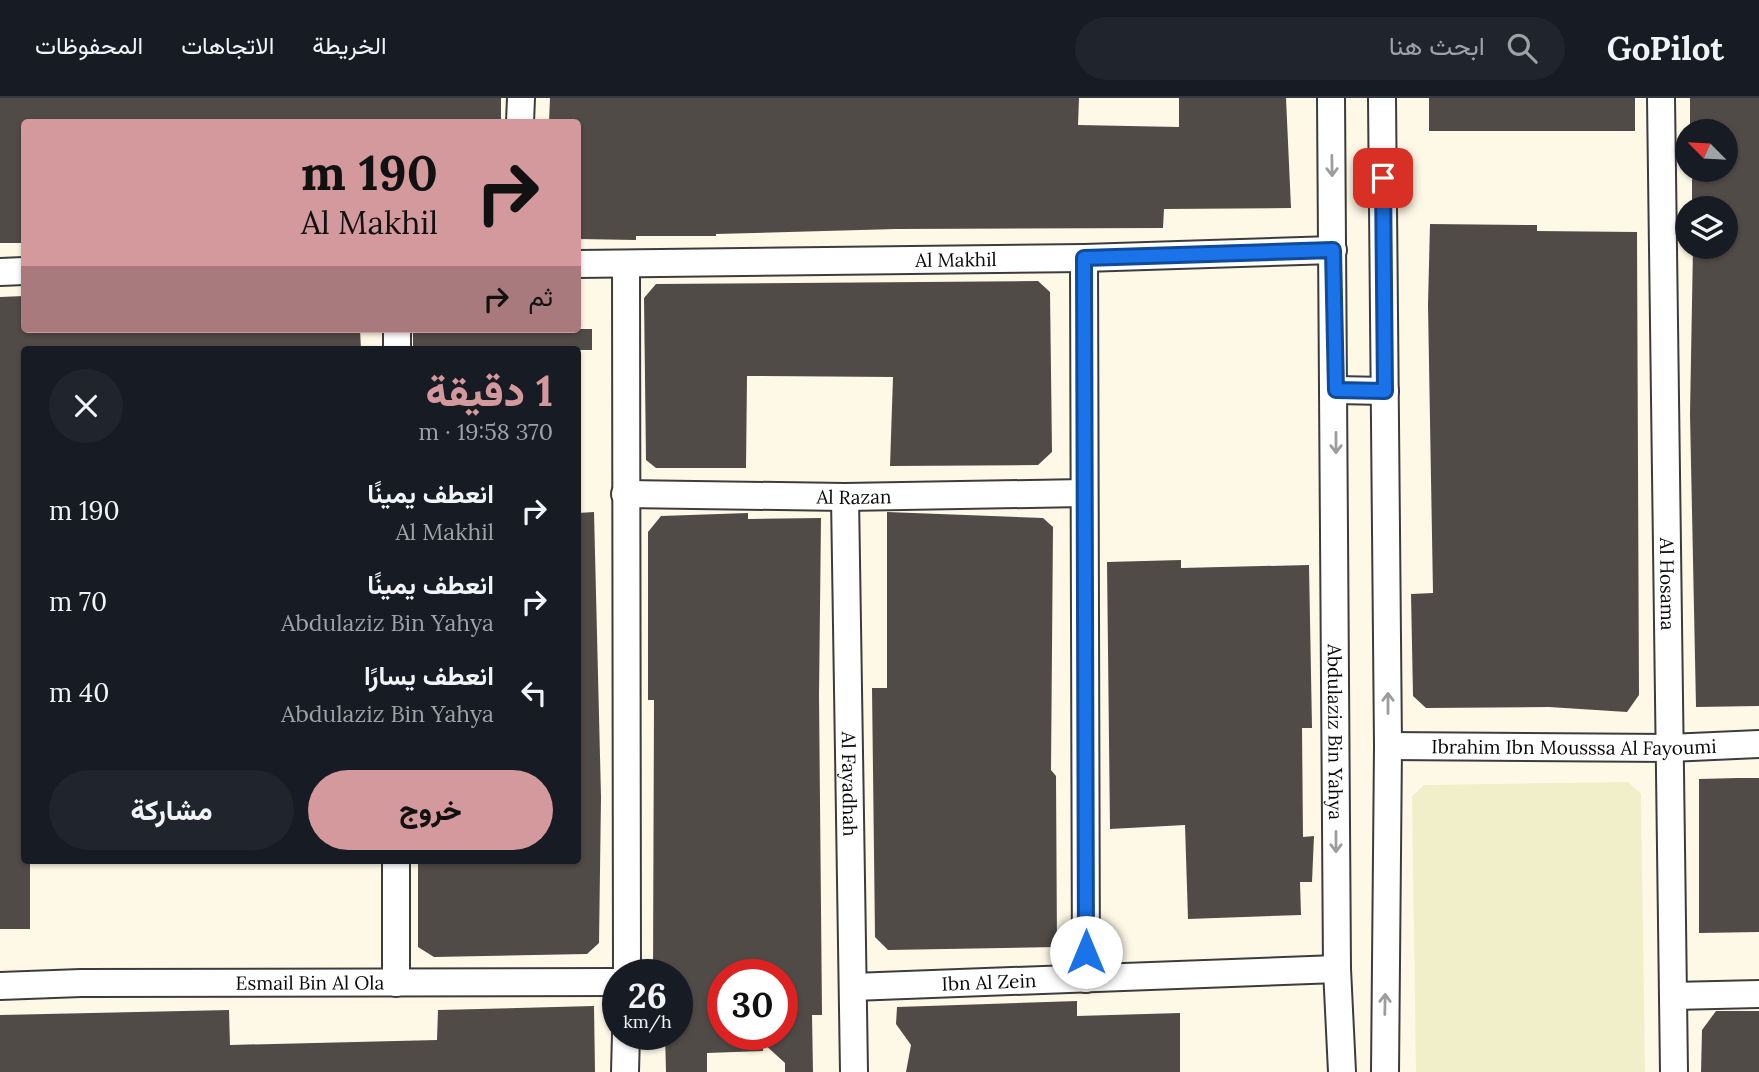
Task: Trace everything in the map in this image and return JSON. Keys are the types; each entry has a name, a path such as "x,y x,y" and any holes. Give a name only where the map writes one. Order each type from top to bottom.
{"street":[{"path":"520,119 521,98"},
{"name":"Abdulaziz Bin Yahya","path":"1331,98 1336,390 1337,969 1342,1072"},
{"path":"1382,98 1388,746 1385,1072"},
{"name":"Al Hosama","path":"1661,98 1674,1072"},
{"name":"Al Makhil","path":"581,264 1084,258 1333,250"},
{"path":"1084,258 1086,979"},
{"path":"626,264 627,959"},
{"path":"0,272 21,271"},
{"path":"1336,390 1385,391"},
{"name":"Al Razan","path":"625,495 845,497 1084,494"},
{"name":"Al Fayadhah","path":"845,497 854,1072"},
{"name":"Ibrahim Ibn Mousssa Al Fayoumi","path":"1388,746 1669,748 1759,744"},
{"path":"396,864 396,983"},
{"name":"Ibn Al Zein","path":"853,986 1337,969"},
{"name":"Esmail Bin Al Ola","path":"0,986 81,983 602,982"},
{"path":"1673,996 1759,994"},
{"path":"625,1072 626,1050"}],"shaded area":[{"path":"1628,782 1641,794 1645,1072 1416,1072 1412,796 1424,785"}],"building":[{"path":"0,98 501,98 501,119 21,119 21,243 0,243"},
{"path":"550,98 1079,98 1078,125 1179,127 1179,98 1286,98 1291,208 1164,209 1163,228 896,229 716,236 636,236 636,240 581,239 581,119 549,119"},
{"path":"1429,98 1635,98 1635,131 1429,131"},
{"path":"1690,98 1759,98 1759,706 1696,707 1690,414 1693,259 1738,259 1738,196 1692,196 1692,182 1738,182 1738,119 1690,119"},
{"path":"1430,224 1537,225 1537,231 1637,232 1639,695 1627,712 1549,707 1426,708 1413,696 1411,594 1433,593 1428,305"},
{"path":"1038,281 1050,292 1052,452 1038,465 890,466 893,377 747,376 746,468 656,468 646,460 644,298 656,284"},
{"path":"21,296 21,333 360,333 361,346 21,346 21,864 30,864 30,929 0,929 0,297"},
{"path":"581,329 592,329 592,350 581,350 581,346 413,346 413,333 581,333"},
{"path":"594,512 601,797 599,943 587,954 434,957 418,947 418,864 581,864 581,513"},
{"path":"887,512 1043,518 1053,527 1051,770 1056,776 1057,947 888,950 875,937 872,688 887,688"},
{"path":"748,513 748,519 821,518 819,695 822,1015 812,1015 813,1072 785,1072 785,1063 771,1050 798,1050 798,959 707,959 707,1050 763,1051 707,1053 707,1072 666,1072 665,1050 693,1050 693,959 653,959 654,700 648,700 648,532 661,516"},
{"path":"1181,560 1181,568 1309,565 1312,728 1302,728 1303,837 1314,836 1312,882 1300,882 1301,915 1188,919 1185,825 1110,829 1107,562"},
{"path":"1759,778 1759,932 1699,933 1699,779"},
{"path":"1077,1001 1077,1016 1180,1013 1180,1072 906,1072 911,1045 896,1024 897,1007"},
{"path":"594,1006 595,1072 0,1072 0,1015 229,1010 230,1045 437,1040 438,1010"},
{"path":"1716,1011 1759,1011 1759,1072 1701,1072 1702,1030"}],"route":[{"path":"1086,952 1084,258 1333,250 1336,390 1385,391 1383,178"}]}
